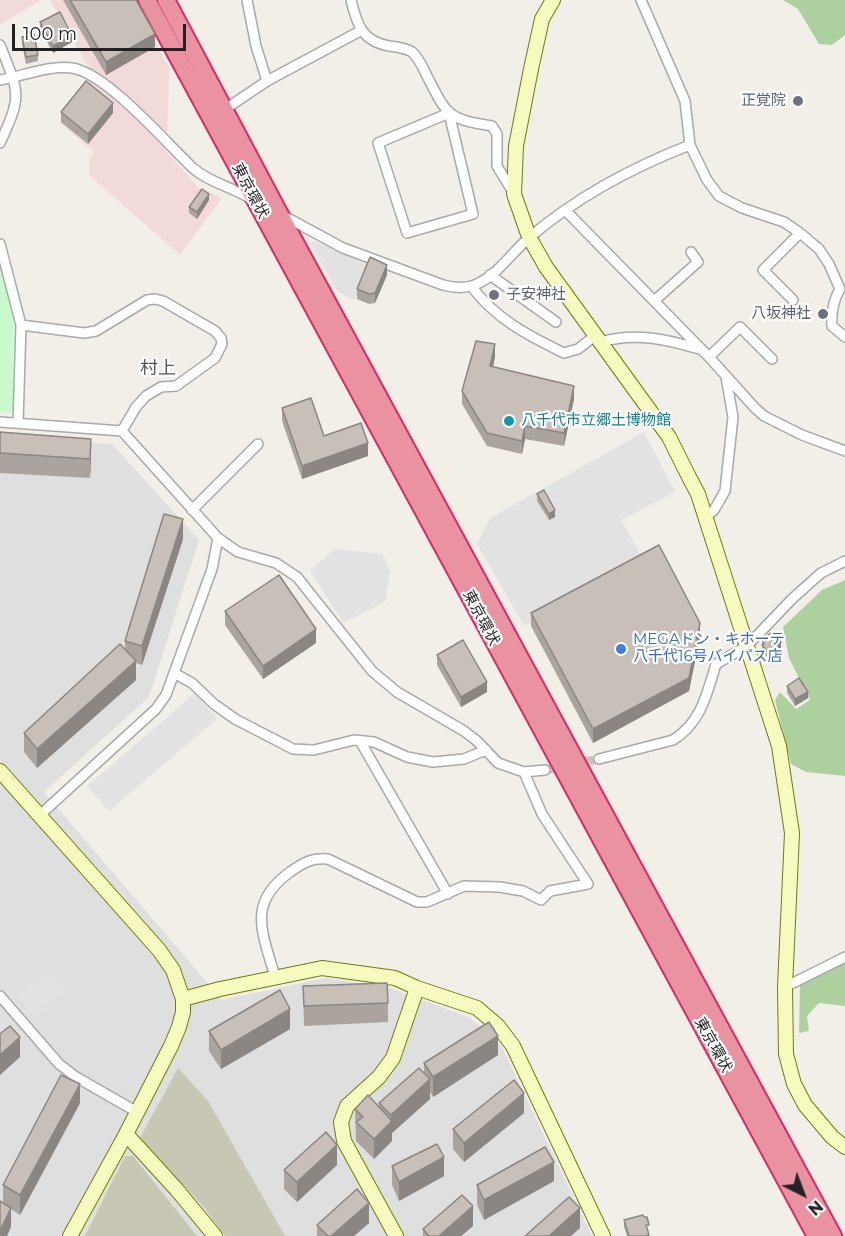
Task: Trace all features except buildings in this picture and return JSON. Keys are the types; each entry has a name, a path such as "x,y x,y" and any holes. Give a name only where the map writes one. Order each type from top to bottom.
{"highway":[{"name":"東京環状","path":"147,0 816,1236"},
{"name":"東京環状","path":"166,0 833,1236"}],"street":[{"path":"247,0 256,46 267,81"},
{"path":"351,0 356,22 376,44 410,51 419,61 441,104 449,114 460,120 492,126 497,134 497,166 514,194 529,237 546,267 669,437 698,494 779,746 792,833 785,987 786,1053 794,1084 805,1105 832,1137 845,1147"},
{"path":"514,194 516,146 531,69 542,19 554,0"},
{"path":"641,0 685,101 690,145 707,180 719,196 742,208 784,222 819,249 836,277 840,289 834,299 832,326 845,337"},
{"path":"224,110 267,81 362,30"},
{"path":"0,45 13,78 17,96 10,123 0,143"},
{"path":"0,80 59,67 88,73 144,118 195,170 343,248 459,289 480,283 529,237 579,199 657,158 690,145"},
{"path":"449,114 473,214 407,233 378,143 449,114"},
{"path":"565,210 764,416 802,435 845,451"},
{"path":"793,300 763,270 800,233"},
{"path":"0,244 21,325 18,423"},
{"path":"654,301 698,262 691,252"},
{"path":"490,275 556,322"},
{"path":"471,286 484,304 503,320 564,353 578,349 598,338 630,336 647,337 701,349"},
{"path":"21,325 84,333 96,331 147,300 155,299 163,301 215,331 221,338 222,344 215,358 176,386 161,387 146,396 136,407 122,430"},
{"path":"709,357 740,327 772,359"},
{"path":"705,518 714,510 725,491 733,417 726,377"},
{"path":"0,422 122,430 218,538 238,552 276,563 291,571 372,671 397,692 464,731 498,763 524,772 544,770"},
{"path":"192,510 258,444"},
{"path":"40,814 156,709 166,695 212,569 218,538"},
{"path":"598,759 673,740 682,734 695,722 703,707 716,664 747,646 802,588 820,573 845,561"},
{"path":"174,673 192,683 214,704 235,719 293,749 314,750 354,740 374,742 407,757 433,762 464,759 486,750"},
{"path":"360,741 448,894"},
{"path":"0,771 159,950 173,970 183,999 183,1012 171,1046 70,1236"},
{"path":"275,977 263,934 260,913 265,898 280,879 306,861 317,858 328,859 417,902 427,902 464,886 499,887 523,891 541,900 550,891 588,884 542,814 524,772"},
{"path":"785,987 845,957"},
{"path":"183,999 322,968 395,978 417,988 477,1008 507,1035 513,1046 599,1234"},
{"path":"396,1236 344,1141 341,1122 347,1106 379,1077 393,1058 417,988"},
{"path":"0,996 59,1064 76,1077 137,1112"},
{"path":"126,1134 177,1190 214,1236"}],"shaded area":[{"path":"0,0 41,0 0,25"},
{"path":"50,0 132,0 169,67 167,152 198,187 222,198 180,255 90,176 89,159 94,152 60,123 91,71"},
{"path":"314,241 370,266 355,300 338,292 310,243"},
{"path":"644,432 675,492 621,520 644,561 524,626 477,544 490,518"},
{"path":"0,438 112,444 199,540 149,697 44,792 222,1000 325,978 388,987 470,1018 500,1043 592,1236 0,1236"},
{"path":"335,549 382,554 390,571 385,602 343,623 310,570"},
{"path":"195,693 217,719 109,811 87,786"},
{"path":"49,969 66,988 34,1017 17,997"},
{"path":"178,1068 208,1101 285,1236 225,1236 203,1206 140,1138"},
{"path":"125,1156 133,1156 197,1236 85,1236"}],"green space":[{"path":"783,0 845,0 845,35 832,45 819,44 798,9"},
{"path":"0,260 13,315 13,410 10,413 0,412"},
{"path":"845,580 845,776 806,772 791,764 775,700 780,692 796,709 810,700 789,658 783,627 822,590"},
{"path":"845,961 845,1006 819,1003 807,1016 809,1031 799,1033 800,985"}],"tunnel":[{"path":"545,770 599,759"}],"place":[{"name":"正覚院","path":"798,101"},
{"name":"子安神社","path":"494,295"},
{"name":"八坂神社","path":"823,314"},
{"name":"八千代市立郷土博物館","path":"509,421"},
{"name":"MEGAドン・キホーテ 八千代16号バイパス店","path":"621,649"}],"district":[{"name":"村上","path":"158,369"}]}
